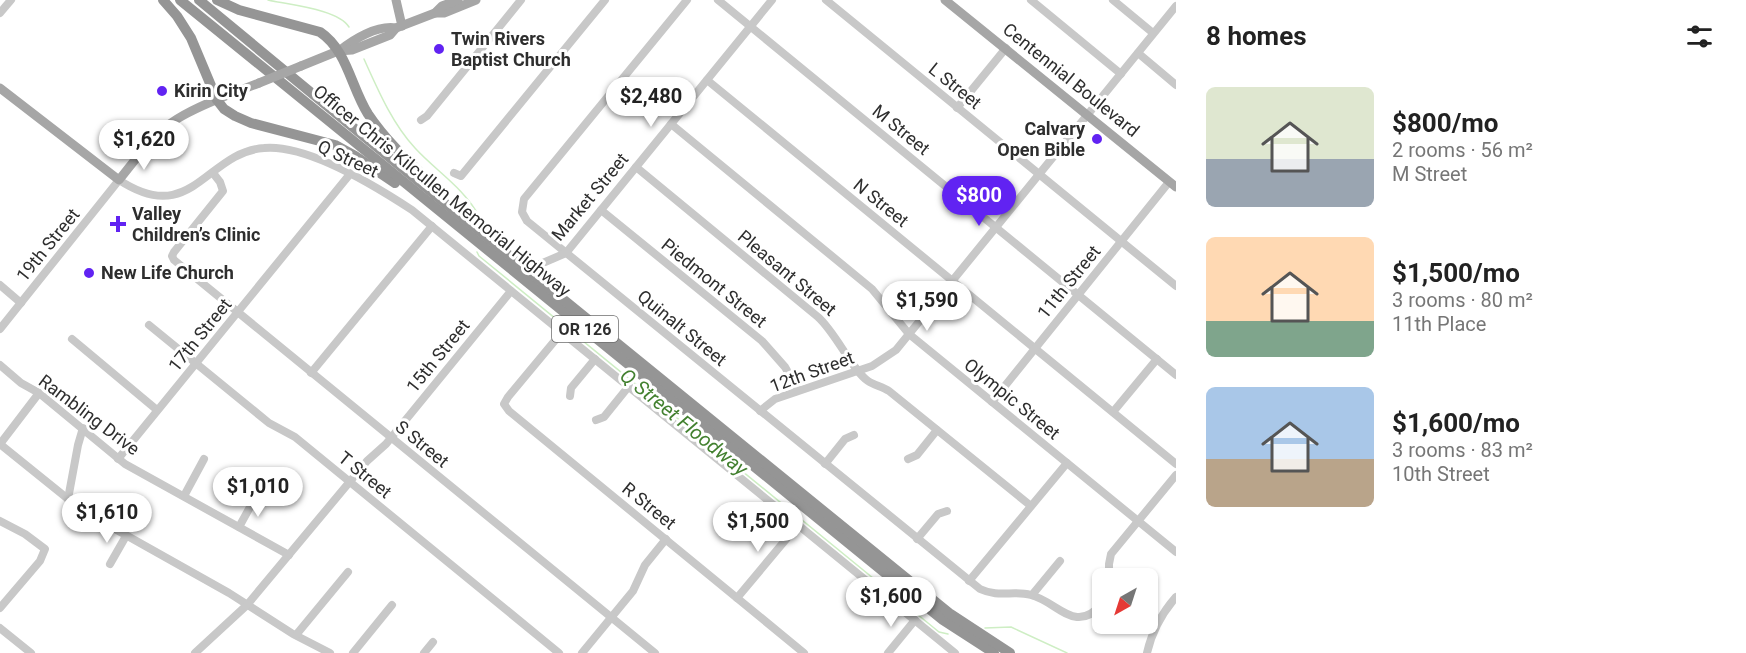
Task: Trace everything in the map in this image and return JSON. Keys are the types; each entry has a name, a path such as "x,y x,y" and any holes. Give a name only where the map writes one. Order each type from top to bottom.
{"highway":[{"path":"163,0 191,38 217,100 235,116 251,123 334,145 377,170 428,207 440,211"},
{"name":"Officer Chris Kilcullen Memorial Highway","path":"180,0 943,620 994,653"},
{"name":"Officer Chris Kilcullen Memorial Highway","path":"199,0 949,613 1010,653"},
{"path":"217,0 239,10 320,32 331,40 339,51 368,114 408,162 442,194 452,209"}],"main road":[{"path":"396,0 399,27"},
{"path":"435,13 442,6 458,0"},
{"path":"0,88 119,180 164,129 176,119 339,51 350,42 386,26 399,27 476,0"},
{"name":"Centennial Boulevard","path":"945,0 1173,184"}],"street":[{"path":"0,13 11,0"},
{"path":"421,120 427,116 521,0"},
{"path":"454,173 461,176 605,0"},
{"name":"Quinalt Street","path":"687,0 524,200 522,212 527,221 969,581 991,594 1032,595"},
{"name":"M Street","path":"718,0 1176,375"},
{"name":"Market Street","path":"538,265 566,253 772,0"},
{"name":"L Street","path":"826,0 1176,286"},
{"path":"1031,0 1121,74"},
{"path":"1113,0 1154,33"},
{"name":"12th Street","path":"760,411 775,399 872,366 896,350 1176,6"},
{"path":"957,108 1006,48"},
{"path":"1138,53 1176,85"},
{"name":"N Street","path":"707,80 1176,464"},
{"name":"Olympic Street","path":"671,124 872,288 909,334 1176,552"},
{"name":"Q Street","path":"119,180 141,192 165,195 190,189 242,153 264,148 278,148 318,160 394,198 432,226 955,653"},
{"name":"Pleasant Street","path":"636,167 818,317 833,333 868,381 890,391 1030,506"},
{"name":"S Street","path":"213,173 223,191 172,256 174,260 655,653"},
{"name":"17th Street","path":"118,459 350,174"},
{"name":"19th Street","path":"0,329 119,180"},
{"name":"11th Street","path":"992,402 1121,242 1173,184"},
{"name":"Piedmont Street","path":"601,210 762,341 785,367 798,390"},
{"path":"311,373 432,226"},
{"path":"0,285 21,303"},
{"name":"15th Street","path":"195,653 247,605 367,460 391,438 511,291"},
{"name":"T Street","path":"149,325 268,423 295,437 559,653"},
{"name":"R Street","path":"562,332 508,397 504,404 509,411 804,653"},
{"path":"72,339 157,410"},
{"path":"570,396 571,388 595,359"},
{"path":"1113,412 1156,359"},
{"name":"Rambling Drive","path":"0,365 83,428 118,459 289,555"},
{"path":"596,420 604,417 628,386"},
{"path":"39,393 0,444 83,511 330,653"},
{"path":"68,499 83,428"},
{"path":"908,459 917,455 937,430"},
{"path":"825,464 845,439 854,435"},
{"path":"184,496 204,459"},
{"path":"969,581 1066,463"},
{"path":"1108,568 1111,554 1176,475"},
{"path":"239,526 255,498"},
{"path":"917,539 938,514 947,511"},
{"path":"0,521 25,534 45,549 40,561 0,608"},
{"path":"737,598 798,525"},
{"path":"110,564 126,536"},
{"path":"582,653 633,591 645,566 666,539"},
{"path":"1060,561 1032,595 1063,614 1071,616 1092,613"},
{"path":"296,635 348,572"},
{"path":"1147,653 1151,634 1174,602"},
{"path":"353,653 392,605"},
{"path":"888,653 915,620"},
{"path":"0,628 31,653"},
{"path":"424,653 433,642"}],"waterway":[{"name":"Q Street Floodway","path":"268,0 324,12 335,16 349,27"},
{"name":"Q Street Floodway","path":"364,59 399,128 423,156 458,188 479,216"},
{"name":"Q Street Floodway","path":"477,252 479,256 939,632 948,634"},
{"name":"Q Street Floodway","path":"985,628 1011,627 1067,653"}],"place":[{"name":"Twin Rivers Baptist Church","path":"439,49"},
{"name":"Kirin City","path":"162,91"},
{"name":"Calvary Open Bible","path":"1097,139"},
{"name":"Valley Children’s Clinic","path":"118,224"},
{"name":"New Life Church","path":"89,273"}]}
